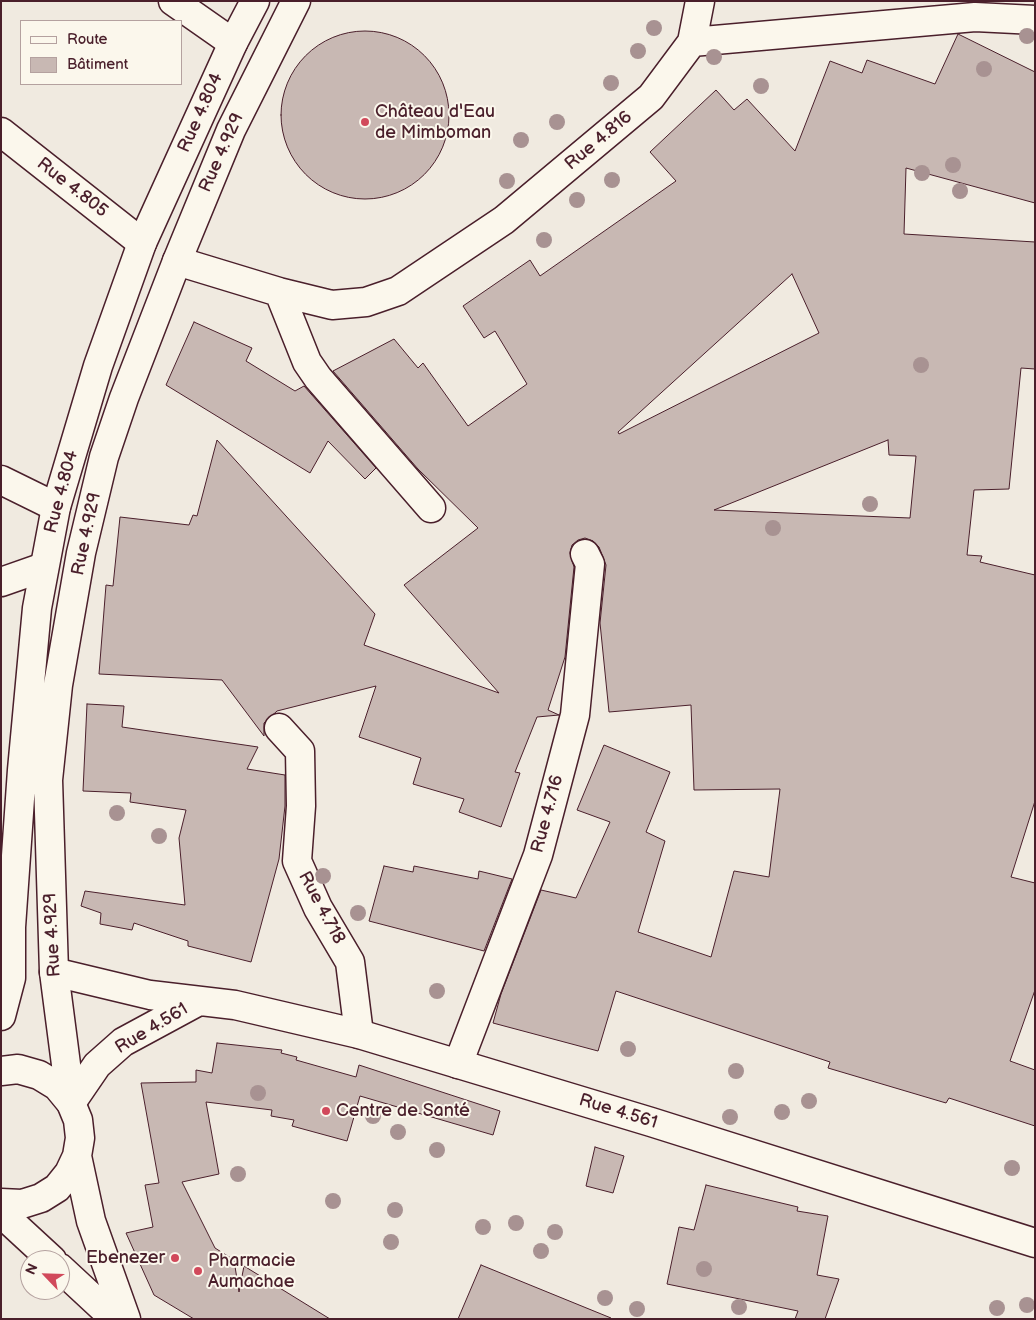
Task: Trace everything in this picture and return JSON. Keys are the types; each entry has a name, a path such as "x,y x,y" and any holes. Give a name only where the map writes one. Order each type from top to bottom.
{"main road":[{"path":"173,1 233,43"},
{"name":"Rue 4.804","path":"1,1016 11,978 11,927 22,770 37,608 56,508 98,366 142,243 233,43 255,1"},
{"name":"Rue 4.929","path":"71,1103 54,972 48,780 58,686 81,553 104,457 124,398 177,261 231,130 296,1"},
{"path":"700,1 692,42 974,17 1035,20"},
{"name":"Rue 4.816","path":"177,261 279,292 332,305 366,302 398,291 504,220 644,103 651,97 692,42"},
{"name":"Rue 4.805","path":"1,132 142,243"},
{"path":"279,292 307,362 318,378 431,508"},
{"path":"1,480 56,508"},
{"name":"Rue 4.716","path":"458,1064 538,856 575,715 590,564 585,554"},
{"path":"1,582 44,567"},
{"name":"Rue 4.718","path":"279,728 300,751 302,806 297,861 318,908 350,962 359,1034"},
{"name":"Rue 4.561","path":"54,972 150,995 235,1005 359,1034 1035,1243"},
{"name":"Rue 4.561","path":"71,1103 97,1065 123,1042 197,1002"},
{"path":"1,1071 18,1069 39,1075 57,1086 71,1103 79,1129 77,1156 91,1220 126,1319"},
{"path":"1,1203 22,1204 41,1198 57,1188 69,1173 77,1156"},
{"path":"1,1213 41,1250"},
{"path":"70,1277 115,1319"}],"building":[{"name":"Château d'Eau de Mimboman","path":"373,31 397,37 425,55 443,83 448,99 448,131 443,147 425,175 412,185 389,196 357,199 341,196 325,189 311,180 300,169 284,139 281,107 284,91 291,75 300,61 311,50 341,34"},
{"path":"958,34 1035,72 1035,203 906,168 904,234 1035,242 1035,369 1021,368 1009,489 974,490 967,555 982,556 980,562 1035,575 1035,801 1011,877 1035,883 1035,990 1010,1061 1035,1070 1035,1126 949,1098 946,1103 828,1068 830,1062 616,991 598,1051 493,1023 501,994 541,890 576,898 610,822 577,810 604,745 670,772 646,832 665,841 638,932 711,957 734,871 769,877 780,789 694,790 691,705 609,712 600,623 606,565 599,547 593,541 585,538 578,540 572,545 570,553 574,567 565,657 548,710 559,715 537,717 515,772 520,773 501,827 459,812 464,799 413,784 421,758 359,737 376,686 277,711 264,723 264,736 222,680 99,674 106,585 113,586 120,517 189,525 193,515 197,516 217,440 375,614 364,645 499,693 404,585 478,528 418,469 333,371 394,339 418,368 423,363 468,426 527,384 495,331 484,338 463,306 530,260 540,276 676,181 650,152 716,90 734,110 747,99 795,151 830,61 862,73 867,60 935,84","holes":["792,274 819,333 619,434 618,432","888,440 889,455 916,456 910,518 714,510"]},
{"path":"194,322 252,348 246,361 295,391 304,386 376,468 365,479 328,441 310,473 166,385"},
{"path":"87,704 124,706 122,727 258,747 247,769 285,775 285,806 279,859 251,962 188,946 188,941 134,923 132,930 100,924 101,913 81,906 85,891 185,905 179,838 186,810 130,802 131,793 83,791"},
{"path":"384,866 413,872 414,866 478,879 479,871 512,879 484,951 369,921"},
{"path":"217,1043 282,1050 281,1053 297,1057 296,1060 356,1077 359,1065 500,1111 493,1135 360,1096 347,1141 292,1126 294,1120 271,1116 272,1110 206,1102 219,1174 182,1182 215,1248 234,1260 239,1292 244,1266 330,1319 194,1319 154,1295 126,1233 153,1227 145,1185 159,1183 141,1083 196,1082 196,1070 212,1073"},
{"path":"595,1147 624,1156 613,1193 586,1186"},
{"path":"706,1185 798,1207 797,1211 828,1216 817,1275 839,1279 825,1319 795,1319 798,1311 667,1284 679,1227 694,1230"},
{"path":"481,1265 611,1318 611,1319 458,1319"}],"place":[{"name":"Château d'Eau de Mimboman","path":"365,122"},
{"name":"Centre de Santé","path":"326,1111"},
{"name":"Ebenezer","path":"175,1258"},
{"name":"Pharmacie Aumachae","path":"198,1271"}]}
